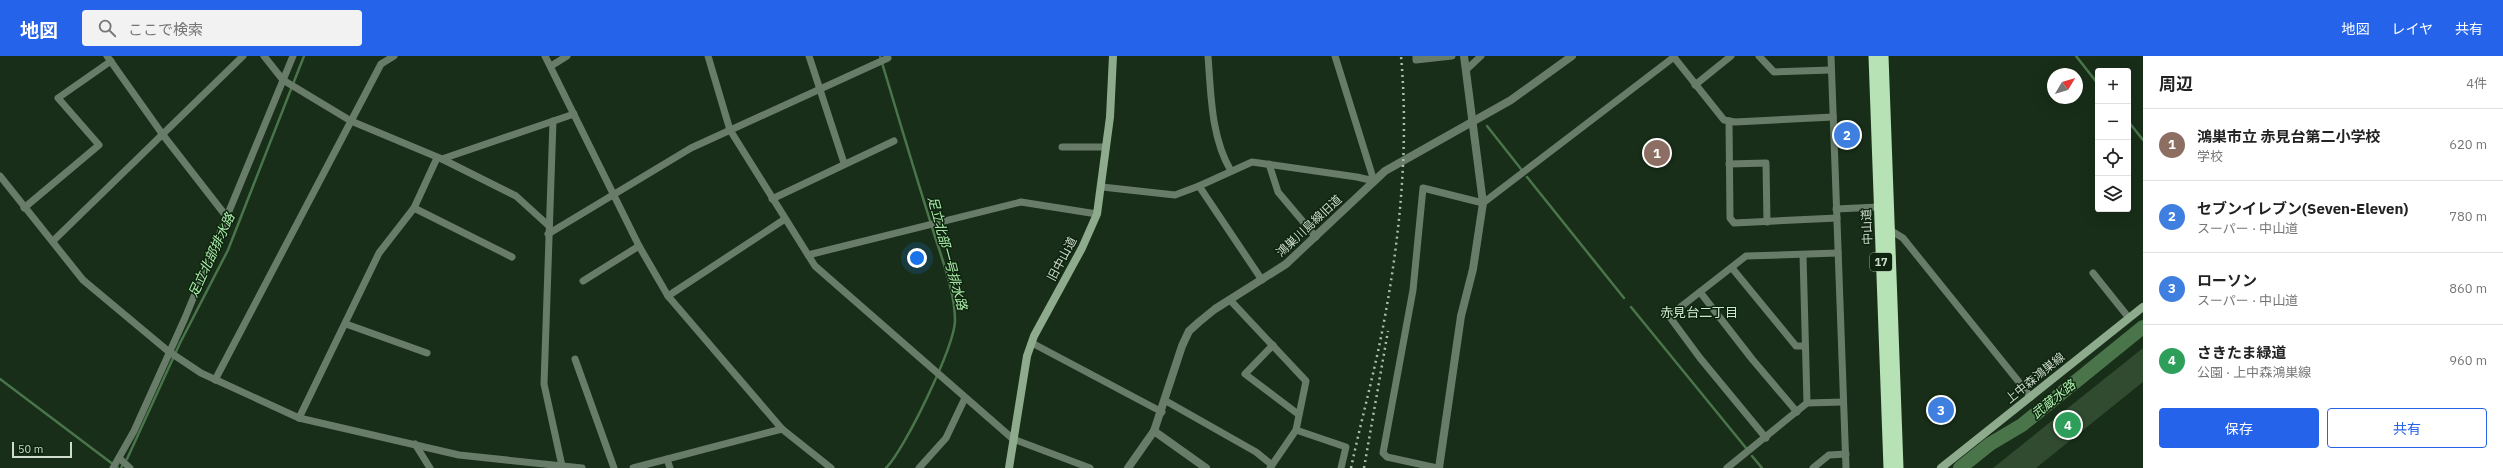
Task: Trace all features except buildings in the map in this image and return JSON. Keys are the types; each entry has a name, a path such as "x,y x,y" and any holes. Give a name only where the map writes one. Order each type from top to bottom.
{"highway":[{"name":"中山道","path":"1874,56 1889,468"},
{"name":"中山道","path":"1883,56 1898,468"}],"main road":[{"name":"旧中山道","path":"1009,468 1013,439 1032,343 1085,242 1097,214 1102,187 1113,56"},
{"name":"上中森鴻巣線","path":"1941,468 2143,307"}],"street":[{"path":"53,241 163,136 243,56"},
{"path":"264,56 283,80 351,121 440,158 516,196 549,226"},
{"path":"130,468 116,463 134,431 168,351 185,318 293,56"},
{"path":"215,380 381,64 394,56"},
{"path":"545,56 639,246 668,296 782,429 831,468"},
{"path":"551,66 567,56"},
{"path":"708,56 730,130 815,266 1013,439 1090,468"},
{"path":"809,56 844,163"},
{"path":"1208,56 1212,106 1222,156 1231,171"},
{"path":"1335,56 1374,181"},
{"path":"1416,56 1416,60 1452,56"},
{"path":"1464,56 1484,203 1473,269 1462,308 1438,468 1387,457 1383,453 1413,290 1423,188 1484,203"},
{"path":"1466,70 1481,56"},
{"name":"鴻巣川島線旧道","path":"1128,468 1154,432 1166,401 1182,346 1189,331 1215,309 1286,264 1374,181 1397,164 1511,100 1572,56"},
{"path":"1695,85 1731,56"},
{"path":"1759,56 1774,72 1831,70"},
{"path":"1831,56 1846,468"},
{"path":"1484,203 1673,57 1724,120 1729,122 1833,117"},
{"path":"548,234 691,148 887,58"},
{"path":"24,208 99,145 58,98 109,59 163,136 226,216"},
{"path":"299,418 346,324 379,253 414,208 440,158 574,114"},
{"path":"553,121 544,384 562,466"},
{"path":"1729,122 1730,218 1734,223 1837,218"},
{"path":"772,199 844,163 894,141"},
{"path":"1062,147 1106,147"},
{"path":"1102,187 1175,194 1199,186 1252,162 1357,176 1374,181"},
{"path":"1729,164 1766,163 1767,222"},
{"path":"1269,164 1278,192 1316,237"},
{"path":"0,176 24,208 84,280 168,351 201,373 299,418 415,444 459,456 582,468"},
{"path":"1199,186 1262,280"},
{"path":"808,255 1021,202 1097,214"},
{"path":"1836,209 1879,207"},
{"path":"414,208 512,256"},
{"path":"668,296 785,219"},
{"path":"1890,230 1903,238 2031,397"},
{"path":"583,281 639,246"},
{"path":"1766,438 1700,358 1669,316 1746,256 1838,253"},
{"path":"1803,255 1807,403"},
{"path":"1732,268 1796,346 1805,346"},
{"path":"2093,273 2129,318"},
{"path":"1700,292 1752,359 1797,412"},
{"path":"1166,401 1256,452 1271,467 1296,430 1298,414 1306,381 1230,300"},
{"path":"346,324 427,353"},
{"path":"1032,343 1162,412"},
{"path":"1273,345 1245,374 1298,414"},
{"path":"575,359 614,468"},
{"path":"919,468 946,438 965,398"},
{"path":"1727,468 1766,438 1807,403 1843,402"},
{"path":"633,468 782,429"},
{"path":"1296,430 1346,447 1341,468"},
{"path":"1154,432 1206,468"},
{"path":"415,444 430,468"},
{"path":"1813,468 1829,455 1846,454"},
{"path":"667,459 670,468"}],"green space":[{"path":"2143,348 2143,382 2036,468 1993,468"}],"waterway":[{"name":"足立北部排水路","path":"127,459 180,343 228,250 304,56"},
{"name":"足立北部一号排水路","path":"880,56 947,274 953,297 955,321 953,334 938,374 905,441 886,468"},
{"path":"2076,56 2095,80"},
{"path":"2131,125 2143,140"},
{"path":"1487,126 1521,169"},
{"path":"1527,177 1624,298"},
{"path":"1631,307 1746,448"},
{"name":"武蔵水路","path":"1960,468 1990,444 2022,425 2143,327"},
{"path":"0,379 118,468"},
{"path":"1752,456 1762,468"}],"railway":[{"path":"1351,468 1376,362 1394,260 1403,158 1404,124 1401,56"},
{"path":"1364,468 1388,331"}],"place":[{"name":"セブンイレブン(Seven-Eleven)","path":"1847,135"},
{"name":"鴻巣市立 赤見台第二小学校","path":"1657,153"},
{"name":"ローソン","path":"1941,410"},
{"name":"さきたま緑道","path":"2068,425"}],"district":[{"name":"赤見台二丁目","path":"1699,312"}]}
